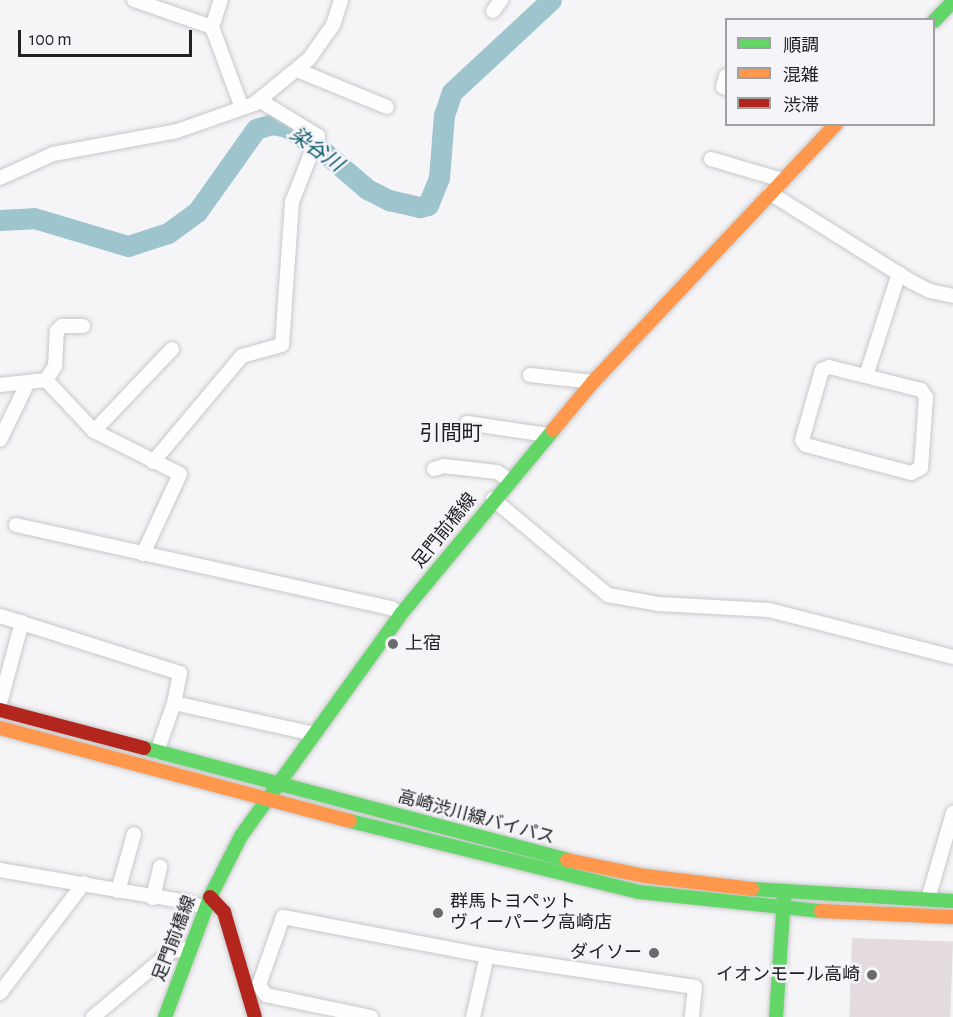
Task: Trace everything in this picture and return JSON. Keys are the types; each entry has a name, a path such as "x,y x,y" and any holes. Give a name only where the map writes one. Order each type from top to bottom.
{"main road":[{"path":"935,19 953,1"},
{"name":"足門前橋線","path":"165,1017 207,902 241,836 401,615 493,499 593,382 831,126"},
{"name":"高崎渋川線バイパス","path":"0,710 279,782 573,862 645,876 785,893 953,901"},
{"name":"高崎渋川線バイパス","path":"0,728 267,800 639,892 783,909 953,917"},
{"path":"776,1017 785,893"},
{"path":"207,902 224,912 254,1016"}],"street":[{"path":"134,0 212,27"},
{"path":"221,0 212,27 242,108"},
{"path":"0,178 53,154 177,131 259,100 297,70 333,25 341,0"},
{"path":"297,70 387,107"},
{"path":"153,462 242,356 282,345 292,202 318,136 259,100"},
{"path":"711,159 782,180"},
{"path":"770,193 930,291 953,296"},
{"path":"866,376 900,273"},
{"path":"46,380 55,366 57,331 62,326 83,326"},
{"path":"94,431 172,349"},
{"path":"829,367 866,376 921,390 926,397 921,468 911,473 806,445 802,440 822,370 829,367"},
{"path":"530,375 593,382"},
{"path":"46,380 94,431 180,474 143,554"},
{"path":"0,385 46,380"},
{"path":"0,440 28,382"},
{"path":"467,423 547,435"},
{"path":"434,469 444,466 497,472 509,480"},
{"path":"493,499 608,595 659,604 769,610 953,657"},
{"path":"16,525 391,608 401,615"},
{"path":"0,616 180,673 174,703 157,752"},
{"path":"0,703 22,622"},
{"path":"174,703 314,734"},
{"path":"928,899 953,813"},
{"path":"118,891 134,834"},
{"path":"153,898 160,867"},
{"path":"0,870 84,883 153,898 207,902"},
{"path":"0,993 84,883"},
{"path":"371,1017 323,1012 266,995 259,985 283,916 487,956 695,987 692,1017"},
{"path":"93,1017 172,951 190,948"},
{"path":"473,1017 487,956"}],"building":[{"path":"852,938 953,942 950,1017 849,1017"}],"waterway":[{"name":"染谷川","path":"0,220 34,218 128,246 168,233 197,212 256,129 272,124 287,127 325,153 367,189 389,200 420,207 428,205 439,178 444,115 452,92 551,0"}],"traffic: fast":[{"path":"935,20 953,1"},
{"path":"165,1017 210,897 241,836 401,614 553,430"},
{"path":"144,748 567,860"},
{"path":"350,821 639,892 821,911"},
{"path":"752,889 953,901"},
{"path":"776,1017 784,896"}],"traffic: slow":[{"path":"553,430 593,382 834,126"},
{"path":"0,728 350,821"},
{"path":"567,860 645,876 752,889"},
{"path":"821,911 953,917"}],"traffic: jam":[{"path":"0,710 144,748"},
{"path":"210,897 224,912 255,1017"}],"place":[{"name":"上宿","path":"393,644"},
{"name":"群馬トヨペット ヴィーパーク高崎店","path":"438,913"},
{"name":"ダイソー","path":"654,953"},
{"name":"イオンモール高崎","path":"872,975"}],"district":[{"name":"引間町","path":"451,434"}]}
